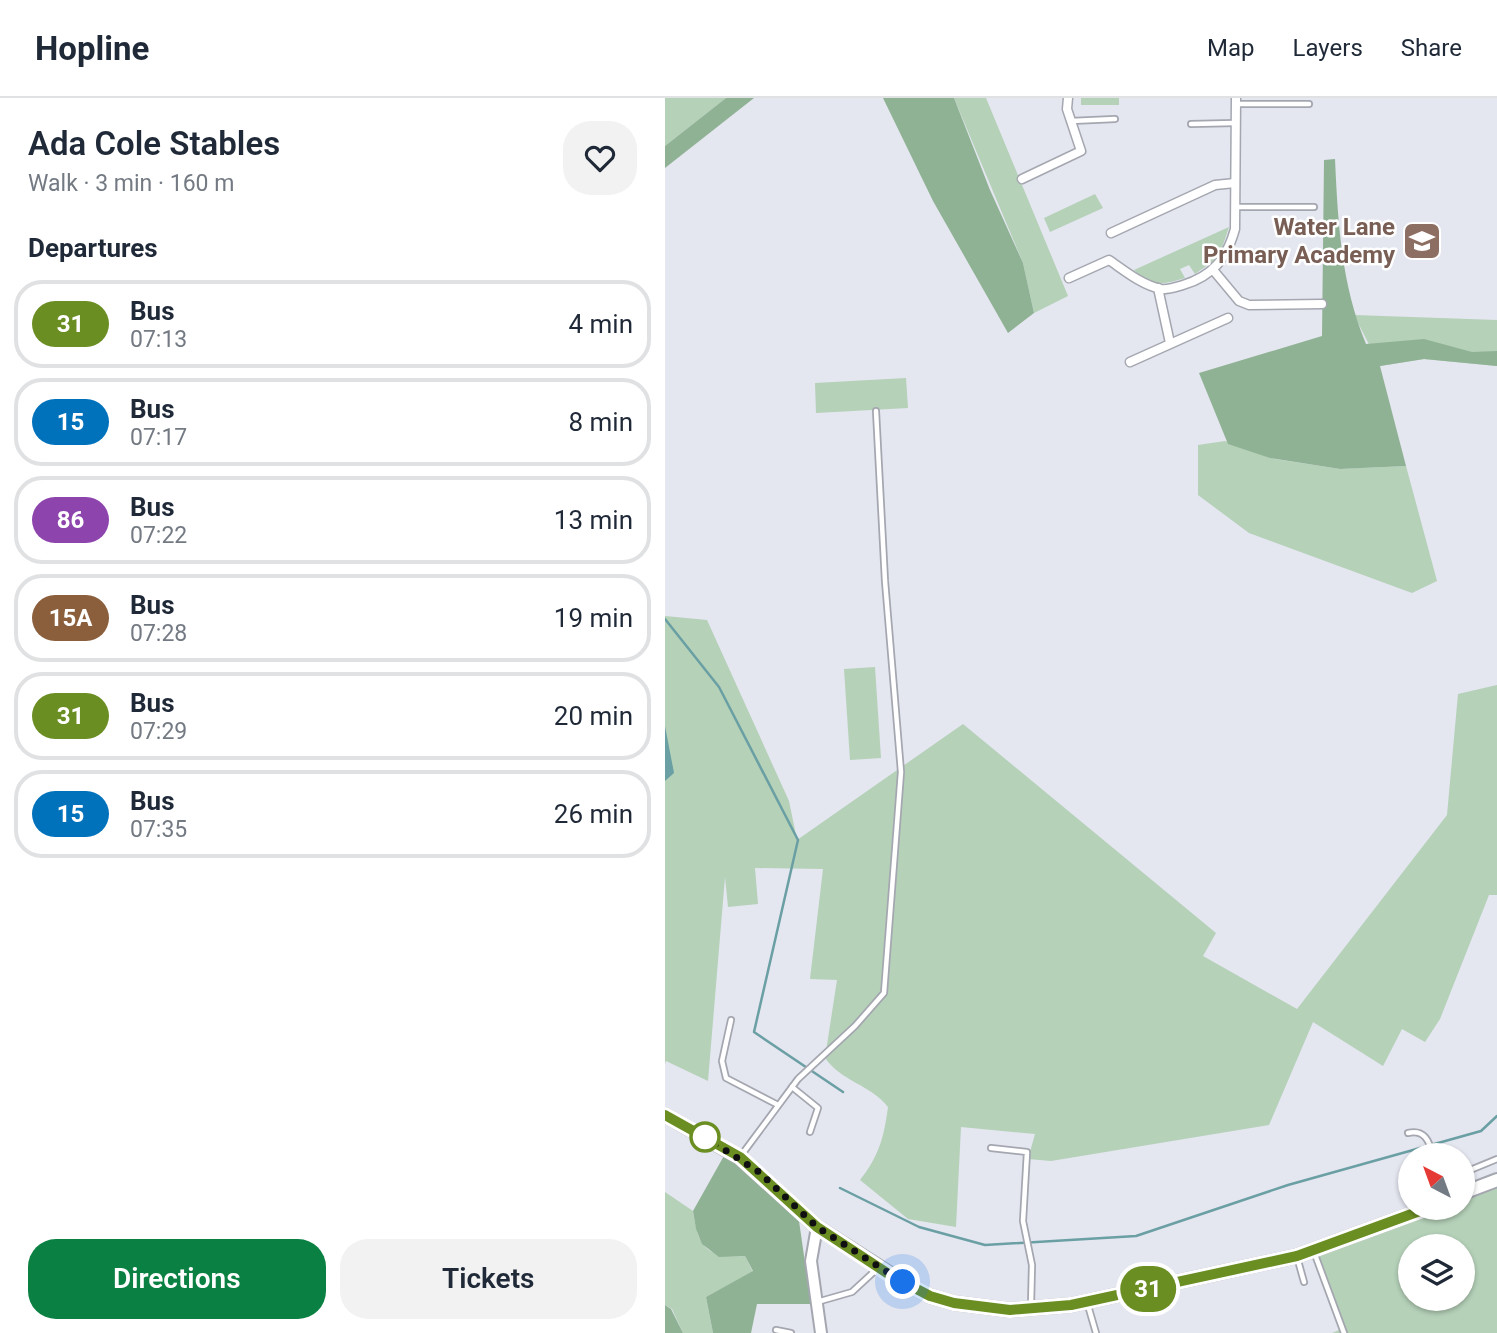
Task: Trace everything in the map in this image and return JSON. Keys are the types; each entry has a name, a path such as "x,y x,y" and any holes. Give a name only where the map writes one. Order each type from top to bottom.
{"main road":[{"path":"665,1115 740,1157 817,1227 878,1268 930,1296 954,1303 1031,1309 1087,1301 1314,1252 1398,1219"},
{"path":"1475,1189 1497,1180"}],"street":[{"path":"1022,179 1081,150 1067,109 1069,98"},
{"path":"1069,278 1109,260 1145,283 1165,290 1190,283 1214,271 1230,249 1235,229 1236,101"},
{"path":"1111,233 1215,185 1235,183"},
{"path":"1214,271 1239,301 1249,305 1322,304"},
{"path":"1158,288 1170,343"},
{"path":"1130,362 1228,318"},
{"path":"817,1227 811,1261 821,1333"}],"lane":[{"path":"1236,101 1309,104"},
{"path":"1070,121 1115,119"},
{"path":"1191,124 1236,123"},
{"path":"1236,207 1314,207"},
{"path":"740,1157 792,1087 825,1051 855,1026 884,993 901,772 885,581 876,411"},
{"path":"731,1020 722,1060 726,1078 779,1105"},
{"path":"792,1087 818,1108 810,1132"},
{"path":"1408,1133 1416,1132 1429,1143"},
{"path":"991,1148 1027,1152 1023,1221 1024,1238 1032,1265 1031,1309"},
{"path":"1475,1168 1497,1159"},
{"path":"1314,1252 1344,1333"},
{"path":"1297,1256 1304,1282"},
{"path":"817,1302 852,1292 878,1268"},
{"path":"1087,1301 1097,1333"},
{"path":"776,1330 791,1333"}],"green space":[{"path":"665,98 726,98 665,146"},
{"path":"726,98 754,98 665,168 665,146"},
{"path":"883,98 954,98 990,190 1023,263 1034,313 1008,333 933,201"},
{"path":"954,98 986,98 1068,296 1034,313 1023,263"},
{"path":"1081,98 1119,98 1119,105 1081,105"},
{"path":"1335,159 1346,276 1366,344 1424,339 1472,352 1497,351 1497,366 1424,359 1380,366 1406,466 1340,469 1270,458 1228,444 1199,373 1322,336 1324,160"},
{"path":"1095,194 1103,208 1050,232 1044,218"},
{"path":"1229,227 1219,257 1195,274 1189,265 1180,269 1185,278 1157,283 1140,276 1134,270"},
{"path":"1354,315 1497,320 1497,366 1424,359 1380,366"},
{"path":"906,378 908,408 816,413 815,383"},
{"path":"1225,441 1275,459 1340,469 1406,466 1437,581 1412,593 1249,533 1198,495 1198,445"},
{"path":"665,616 707,620 789,801 797,840 963,724 1216,933 1203,956 1297,1009 1447,815 1458,694 1497,685 1497,895 1489,895 1440,1019 1425,1042 1402,1029 1383,1066 1313,1022 1269,1125 1051,1161 1028,1159 1035,1134 961,1127 956,1227 908,1219 860,1180 880,1146 888,1107 873,1093 839,1072 825,1058 837,980 810,979 823,869 755,868 758,904 728,907 725,877 708,1081 666,1061 665,1064"},
{"path":"875,667 881,758 850,760 844,669"},
{"path":"725,1154 799,1221 811,1304 757,1304 751,1333 713,1333 706,1297 753,1271 745,1256 719,1257 702,1244 693,1211"},
{"path":"1497,1185 1497,1333 1332,1333 1339,1330 1313,1258 1411,1220 1475,1220 1475,1194"},
{"path":"665,1192 693,1211 698,1234 707,1248 722,1255 745,1256 753,1272 706,1297 713,1333 683,1333 672,1309 665,1305"},
{"path":"665,1305 671,1309 683,1333 665,1333"}],"water":[{"path":"665,726 674,773 665,781"}],"waterway":[{"path":"665,619 719,687 798,840 754,1032 843,1092"},
{"path":"840,1188 919,1227 985,1245 1136,1236 1288,1185 1481,1131 1497,1116"}],"bus line":[{"name":"31","path":"665,1115 740,1157 817,1227 872,1265 930,1296 954,1303 1010,1310 1071,1305 1314,1252 1398,1220"}],"place":[{"name":"Water Lane Primary Academy","path":"1422,241"}],"route":[{"path":"705,1137 740,1157 759,1172 817,1227 872,1265 903,1282"}]}
